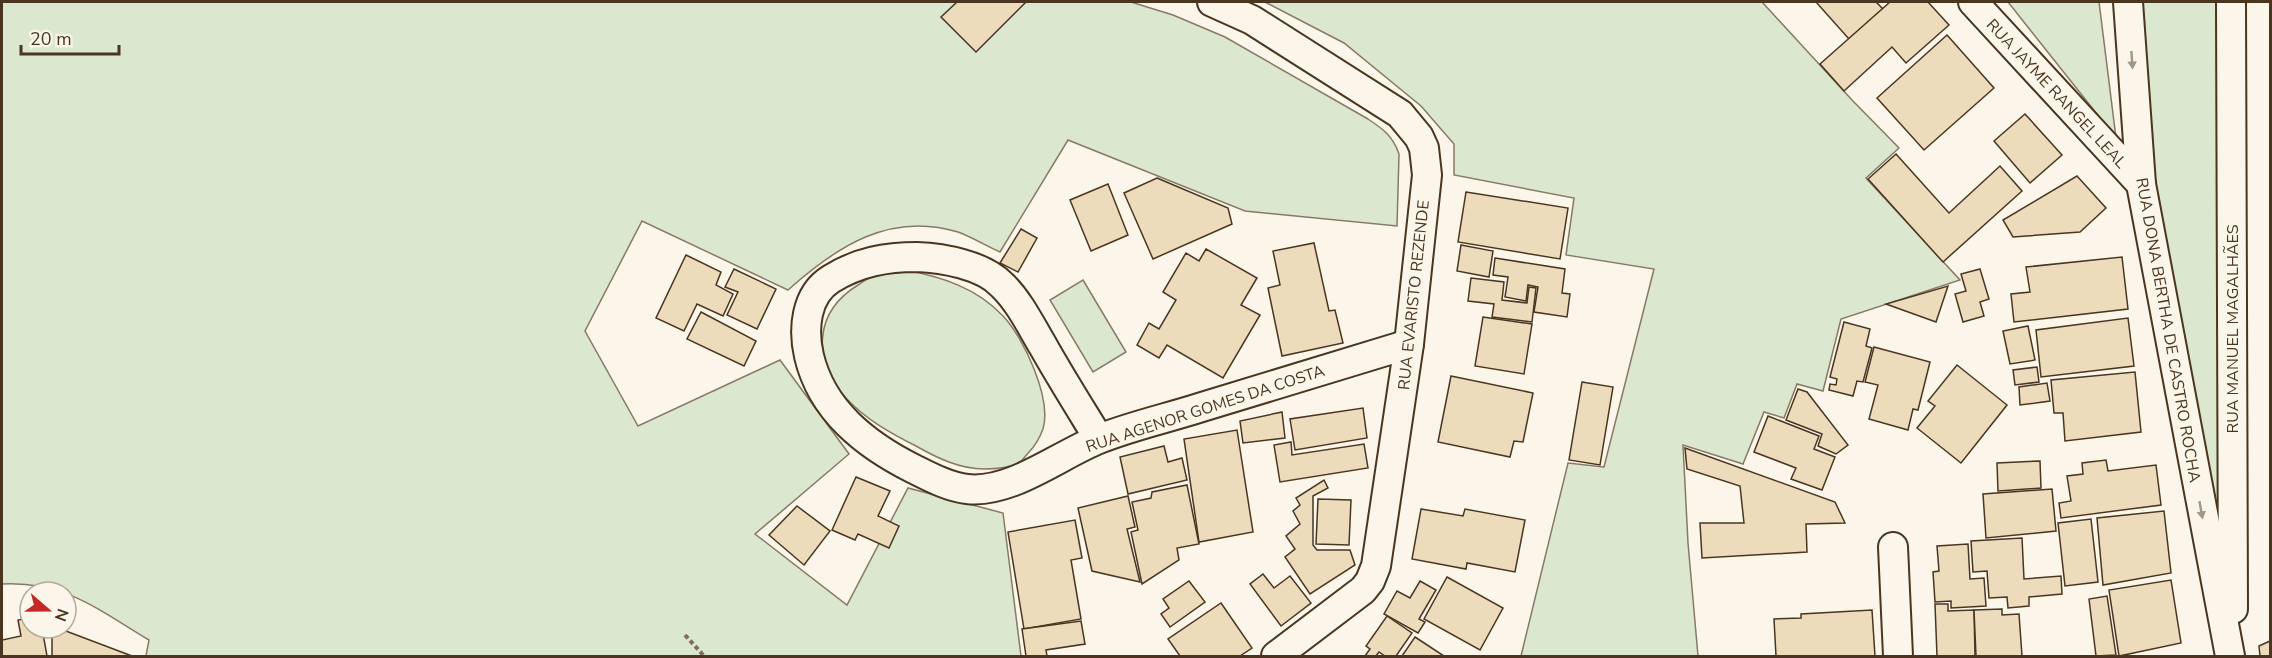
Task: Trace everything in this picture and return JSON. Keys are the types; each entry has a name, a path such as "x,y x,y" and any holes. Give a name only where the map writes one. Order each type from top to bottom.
{"street":[{"name":"RUA EVARISTO REZENDE","path":"1212,2 1251,20 1400,114 1419,137 1424,148 1427,175 1409,344 1376,566 1370,581 1363,590 1276,657"},
{"name":"RUA JAYME RANGEL LEAL","path":"1972,2 2141,184"},
{"name":"RUA DONA BERTHA DE CASTRO ROCHA","path":"2128,2 2141,184 2231,657"},
{"name":"RUA MANUEL MAGALHÃES","path":"2230,2 2231,657"},
{"name":"RUA AGENOR GOMES DA COSTA","path":"1099,439 1022,310 1002,284 989,275 952,261 933,257 868,262 827,281 810,306 806,323 806,341 816,379 841,417 869,444 892,458 923,474 967,489 993,487 1022,476 1099,439 1409,344"},
{"path":"1893,547 1898,657"}],"path":[{"path":"686,635 704,657"}],"green space":[{"path":"2,2 1131,2 1173,15 1225,37 1368,119 1391,138 1399,154 1397,226 1245,211 1068,140 1000,252 969,236 933,227 910,226 887,230 845,247 806,274 788,290 642,221 585,331 638,426 780,360 849,454 755,534 847,605 908,488 1003,513 1021,656 146,656 149,640 78,598 78,580 18,580 18,584 2,584"},
{"path":"1265,2 1762,2 1899,148 1866,178 1960,280 1841,319 1823,391 1797,384 1784,418 1764,412 1743,464 1683,445 1688,543 1698,656 1521,656 1568,463 1604,467 1654,269 1566,255 1574,198 1454,175 1454,144 1421,106 1344,43"},
{"path":"2008,2 2099,2 2116,138"},
{"path":"2129,2 2228,2 2221,541 2147,200"},
{"path":"906,270 946,280 982,298 1003,316 1019,339 1040,386 1045,416 1039,438 1020,462 1007,467 975,469 940,459 869,419 845,397 834,382 823,352 826,322 833,309 843,296 872,276"},
{"path":"1083,280 1126,352 1093,372 1050,300"}],"building":[{"path":"957,2 1026,2 976,52 941,17"},
{"path":"1816,2 1876,2 1883,9 1849,39"},
{"path":"1890,2 1928,2 1949,25 1906,63 1892,47 1844,91 1820,64"},
{"path":"1947,35 1994,88 1924,150 1877,98"},
{"path":"2025,114 2062,155 2030,183 1994,141"},
{"path":"1896,154 1949,213 2000,166 2022,191 1943,262 1868,179"},
{"path":"2077,176 2106,208 2080,232 2013,237 2003,220"},
{"path":"1157,178 1228,208 1232,224 1153,259 1124,193"},
{"path":"1108,184 1128,235 1091,251 1070,200"},
{"path":"1466,192 1568,208 1560,259 1458,242"},
{"path":"1021,229 1037,238 1018,272 1000,263"},
{"path":"1314,243 1329,311 1335,310 1343,343 1282,356 1268,288 1280,285 1273,251"},
{"path":"1461,245 1493,251 1489,277 1457,271"},
{"path":"1206,249 1257,278 1241,305 1260,315 1223,378 1167,345 1159,358 1137,345 1149,323 1159,329 1176,300 1163,292 1186,253 1199,261"},
{"path":"686,255 721,272 716,285 733,294 723,316 697,304 684,331 656,318"},
{"path":"2122,257 2128,309 2014,322 2011,294 2030,292 2026,267"},
{"path":"1495,258 1565,269 1562,293 1570,294 1567,317 1534,312 1538,287 1528,285 1526,301 1505,297 1508,277 1493,275"},
{"path":"734,269 776,289 757,329 727,315 738,292 725,287"},
{"path":"1980,269 1989,299 1980,302 1984,316 1963,322 1955,294 1966,291 1961,274"},
{"path":"1471,278 1504,282 1502,300 1527,303 1529,287 1536,288 1532,322 1492,317 1494,304 1468,301"},
{"path":"1948,286 1936,322 1886,304"},
{"path":"701,312 756,341 744,366 687,339"},
{"path":"1483,317 1532,324 1524,374 1475,366"},
{"path":"2128,318 2134,366 2041,377 2036,330"},
{"path":"1844,322 1870,329 1866,346 1872,348 1863,382 1857,381 1853,396 1829,390 1830,384 1836,385 1837,379 1830,377"},
{"path":"2028,326 2035,360 2010,364 2003,331"},
{"path":"1874,347 1930,362 1918,410 1913,409 1908,430 1869,419 1878,385 1865,382"},
{"path":"1957,365 2007,405 1961,463 1917,428 1935,406 1928,401"},
{"path":"2037,367 2039,382 2015,385 2013,370"},
{"path":"2135,372 2141,432 2065,441 2063,413 2054,413 2051,380"},
{"path":"1451,376 1533,393 1523,442 1514,441 1510,457 1438,442"},
{"path":"1582,382 1613,387 1600,465 1569,460"},
{"path":"2047,383 2050,401 2020,405 2019,387"},
{"path":"1798,389 1807,392 1848,445 1836,454 1818,446 1822,434 1786,420"},
{"path":"1363,408 1367,438 1295,450 1290,419"},
{"path":"1282,412 1285,438 1243,443 1240,421"},
{"path":"1768,416 1819,436 1814,449 1835,457 1822,490 1791,479 1796,468 1754,452"},
{"path":"1237,430 1253,532 1199,542 1184,439"},
{"path":"1291,442 1292,455 1364,444 1368,468 1280,482 1274,445"},
{"path":"1164,446 1168,462 1182,458 1187,480 1128,494 1120,457"},
{"path":"1685,448 1835,502 1845,523 1806,524 1807,552 1702,558 1700,523 1744,523 1740,486 1687,469"},
{"path":"2106,460 2108,471 2156,465 2161,505 2061,518 2059,503 2071,501 2067,476 2083,474 2082,463"},
{"path":"2040,461 2041,488 1998,491 1997,463"},
{"path":"856,477 890,491 878,516 899,526 889,548 858,534 855,540 832,530"},
{"path":"1324,480 1328,488 1313,496 1313,545 1317,550 1350,550 1355,565 1310,594 1285,557 1295,549 1286,536 1300,524 1293,511 1300,505 1296,498"},
{"path":"1187,485 1199,544 1177,548 1179,560 1142,584 1131,532 1138,530 1132,502 1151,498 1152,492"},
{"path":"2052,489 2056,531 1986,538 1983,494"},
{"path":"1128,496 1135,527 1127,529 1140,582 1092,571 1078,508"},
{"path":"1318,499 1351,500 1349,545 1316,544"},
{"path":"797,506 830,531 804,565 769,535"},
{"path":"1421,509 1463,516 1465,509 1525,520 1515,572 1467,563 1466,569 1412,559"},
{"path":"2164,511 2171,573 2103,585 2097,518"},
{"path":"2091,519 2098,582 2065,586 2058,523"},
{"path":"1075,520 1082,558 1071,560 1081,619 1024,629 1008,532"},
{"path":"2022,538 2024,579 2061,576 2062,594 2029,597 2029,606 2008,608 2007,597 1989,598 1987,571 1973,572 1971,541"},
{"path":"1968,544 1970,579 1984,578 1986,606 1951,608 1951,601 1935,602 1933,572 1939,571 1937,546"},
{"path":"1263,574 1274,588 1290,576 1311,603 1281,626 1250,584"},
{"path":"1447,577 1503,608 1480,650 1424,619"},
{"path":"2171,580 2181,643 2119,656 2109,590"},
{"path":"1189,581 1205,602 1170,627 1161,614 1169,608 1163,599"},
{"path":"1420,581 1436,590 1419,619 1425,622 1418,633 1384,614 1397,591 1410,598"},
{"path":"2107,596 2116,655 2096,656 2089,599"},
{"path":"1221,603 1252,648 1240,656 1180,656 1168,639"},
{"path":"1935,604 1948,604 1948,611 1974,610 1975,656 1937,656"},
{"path":"2002,609 2002,615 2019,614 2022,656 1976,656 1974,610"},
{"path":"1872,610 1875,656 1776,656 1774,619 1801,618 1801,614"},
{"path":"1387,616 1412,633 1396,656 1385,656 1379,652 1376,656 1365,656 1370,649 1366,646"},
{"path":"1081,621 1085,644 1046,650 1047,656 1026,656 1022,629"},
{"path":"78,636 132,656 52,656 52,640 78,640"},
{"path":"18,637 18,640 44,640 47,656 2,656 2,640"},
{"path":"1415,637 1444,656 1402,656"},
{"path":"2270,641 2270,656 2260,656 2259,646"}]}
